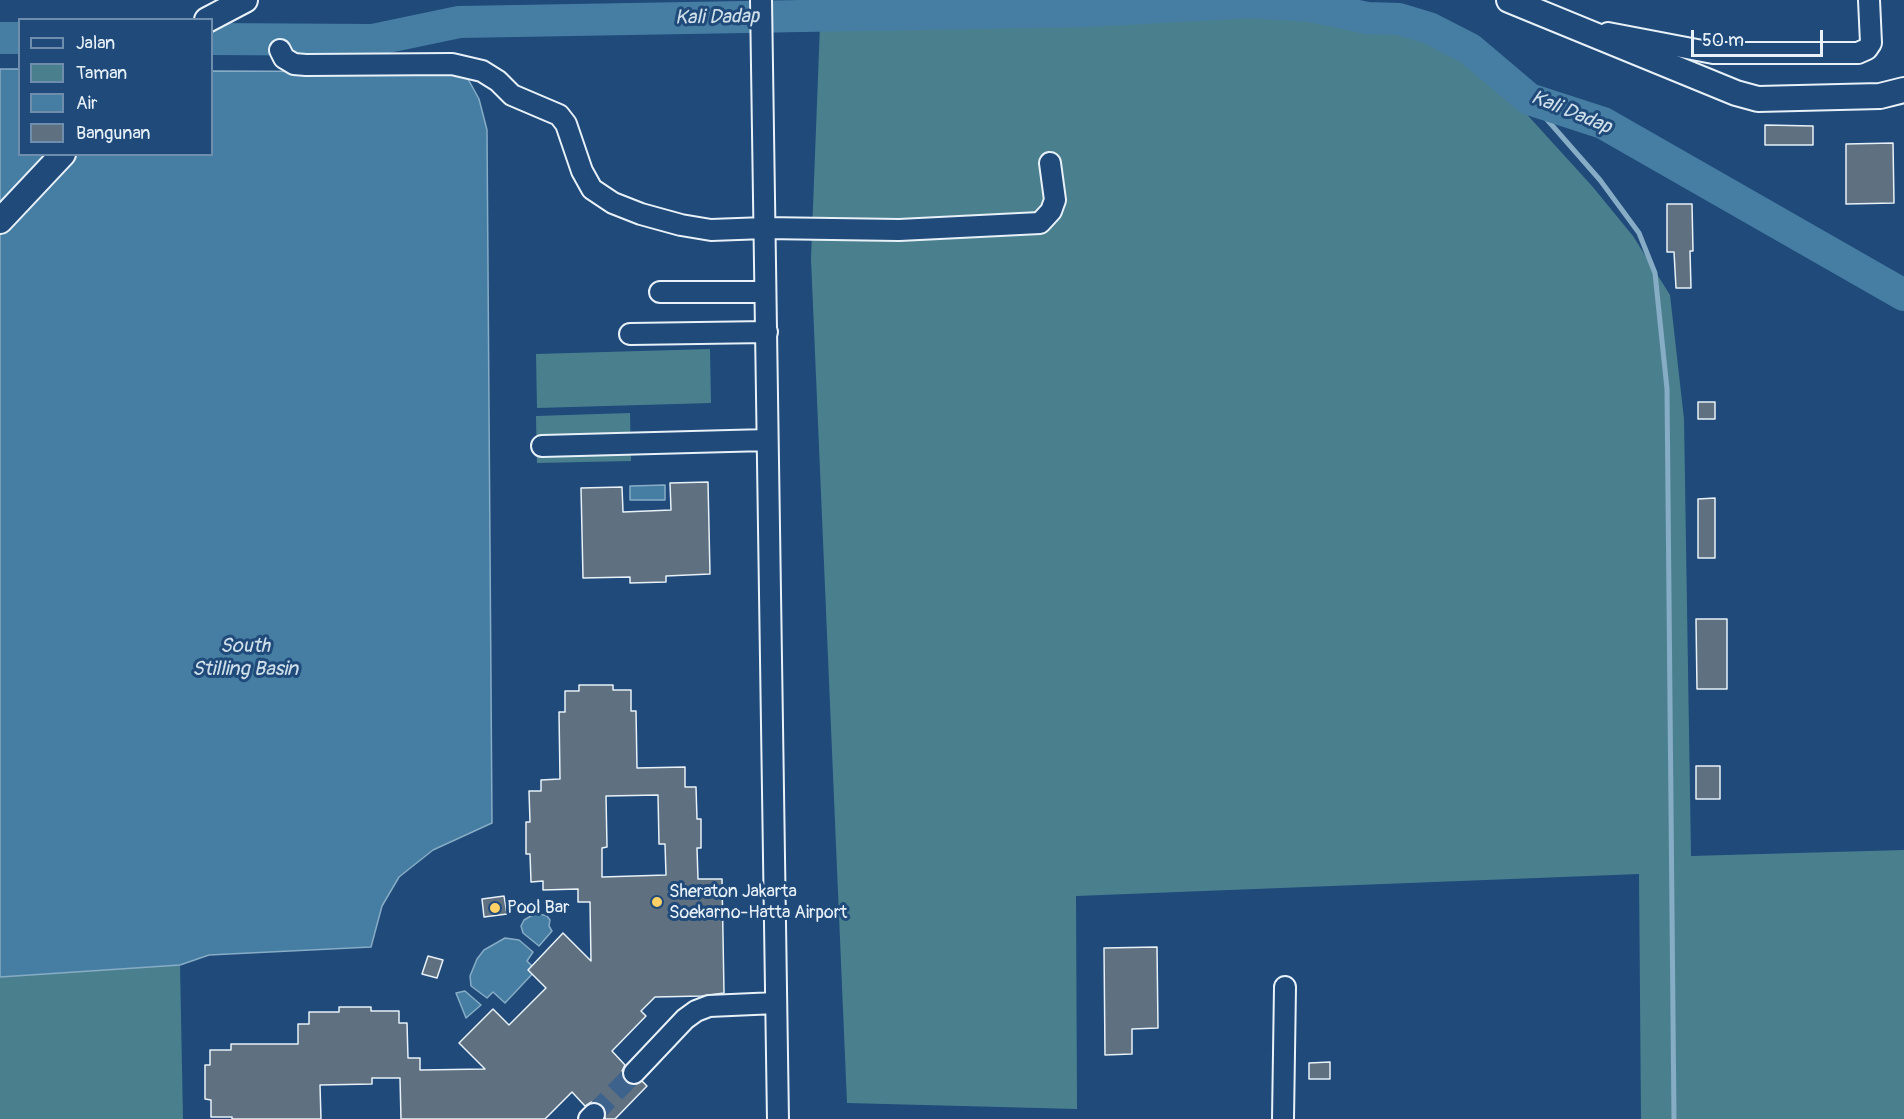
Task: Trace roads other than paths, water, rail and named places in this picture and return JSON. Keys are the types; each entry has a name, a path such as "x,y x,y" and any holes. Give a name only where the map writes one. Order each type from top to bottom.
{"main road":[{"path":"209,18 245,0"},
{"path":"1509,0 1736,93 1758,99 1880,96 1904,90"},
{"path":"0,221 61,156"}],"street":[{"path":"761,0 778,1119"},
{"path":"1570,26 1713,53 1858,53 1867,49 1871,42 1869,0"},
{"path":"280,50 284,58 294,64 452,64 482,71 498,81 513,95 559,115 566,124 582,171 592,189 613,203 642,214 681,225 711,230 765,228 899,230 1040,223 1051,211 1054,200 1050,163"},
{"path":"660,292 764,292"},
{"path":"630,334 767,332"},
{"path":"542,446 767,440"},
{"path":"1283,1119 1285,987"},
{"path":"634,1073 685,1019 696,1011 709,1006 776,1003"}],"water":[{"name":"South Stilling Basin","path":"0,69 18,69 18,156 213,156 213,71 439,72 467,77 479,99 487,130 492,823 433,850 399,877 382,906 371,947 209,955 180,965 0,977"},
{"path":"665,485 665,500 630,500 630,486"},
{"path":"536,913 547,916 552,931 539,946 523,933 521,926 524,920"},
{"path":"505,938 519,940 533,952 527,961 536,970 505,1003 493,992 487,998 471,986 470,976 477,959 484,950"},
{"path":"465,991 481,1005 466,1018 456,993"}],"waterway":[{"name":"Kali Dadap","path":"213,39 373,40 459,22 1088,11 1251,2 1311,6 1367,18 1399,19 1429,28 1470,49 1529,99 1603,123 1904,295"},
{"name":"Kali Dadap","path":"0,38 18,38"},
{"path":"1529,99 1600,180 1639,233 1655,273 1667,389 1674,1119"}],"tunnel":[{"path":"594,1114 634,1073"}],"place":[{"name":"Sheraton Jakarta Soekarno-Hatta Airport","path":"657,902"},
{"name":"Pool Bar","path":"495,908"}]}
